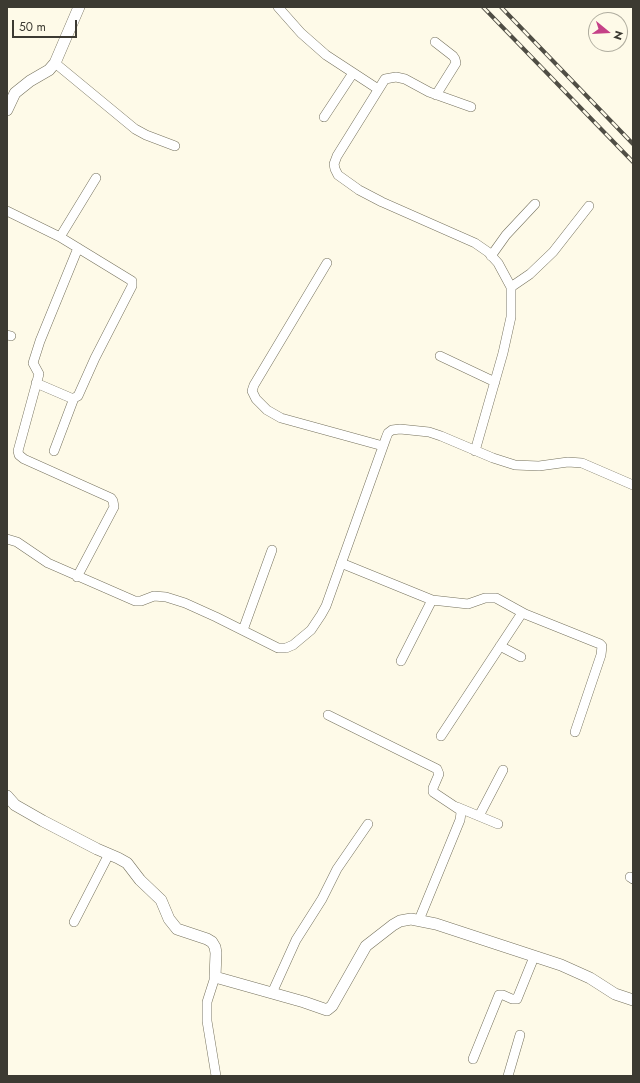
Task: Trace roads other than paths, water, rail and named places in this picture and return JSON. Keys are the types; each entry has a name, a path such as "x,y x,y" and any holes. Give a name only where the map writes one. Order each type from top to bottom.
{"street":[{"path":"7,110 15,93 27,83 49,70 55,63 79,7"},
{"path":"278,7 301,33 326,56 378,89"},
{"path":"435,42 453,56 456,63 436,94"},
{"path":"55,63 135,129 146,135 175,146"},
{"path":"324,117 352,73"},
{"path":"471,107 436,94 404,79 396,77 385,79 337,156 334,164 338,175 359,190 382,202 475,243 498,263 511,287 511,317 495,382 475,451"},
{"path":"60,237 96,178"},
{"path":"491,256 506,235 535,204"},
{"path":"511,287 530,274 553,252 589,206"},
{"path":"7,211 60,237 132,281 132,284 78,396 74,398 54,451"},
{"path":"77,577 115,504 110,498 24,459 19,455 18,451 39,372 34,367 33,363 40,341 78,248"},
{"path":"328,263 254,385 252,391 256,399 267,410 281,418 383,446"},
{"path":"440,356 495,382"},
{"path":"36,383 74,398"},
{"path":"7,539 17,542 48,563 77,577 138,602 159,596 185,603 278,648 286,648 293,645 317,622 326,606 383,446 388,433 392,430 400,429 429,432 503,462 526,466 539,466 568,462 582,463 633,485"},
{"path":"243,630 272,550"},
{"path":"341,563 432,600 468,604 491,597 522,613 602,646 601,654 575,732"},
{"path":"401,661 432,600"},
{"path":"441,736 522,613"},
{"path":"500,646 521,657"},
{"path":"328,715 437,768 439,774 433,788 433,792 457,807 498,824"},
{"path":"479,816 503,770"},
{"path":"7,796 16,805 127,864 140,880 161,900 169,919 177,929 212,942 216,952 215,977 207,1002 207,1021 216,1076"},
{"path":"419,920 460,820 461,813 457,807"},
{"path":"272,993 296,940 322,899 337,869 368,824"},
{"path":"74,922 110,854"},
{"path":"215,977 304,1002 324,1010 330,1009 366,946 400,921 411,919 436,924 578,972 615,994 633,1000"},
{"path":"473,1059 499,995 503,995 512,1000 517,999 534,957"},
{"path":"508,1076 520,1035"}],"railway":[{"path":"483,7 633,162"},
{"path":"501,7 633,144"}]}
